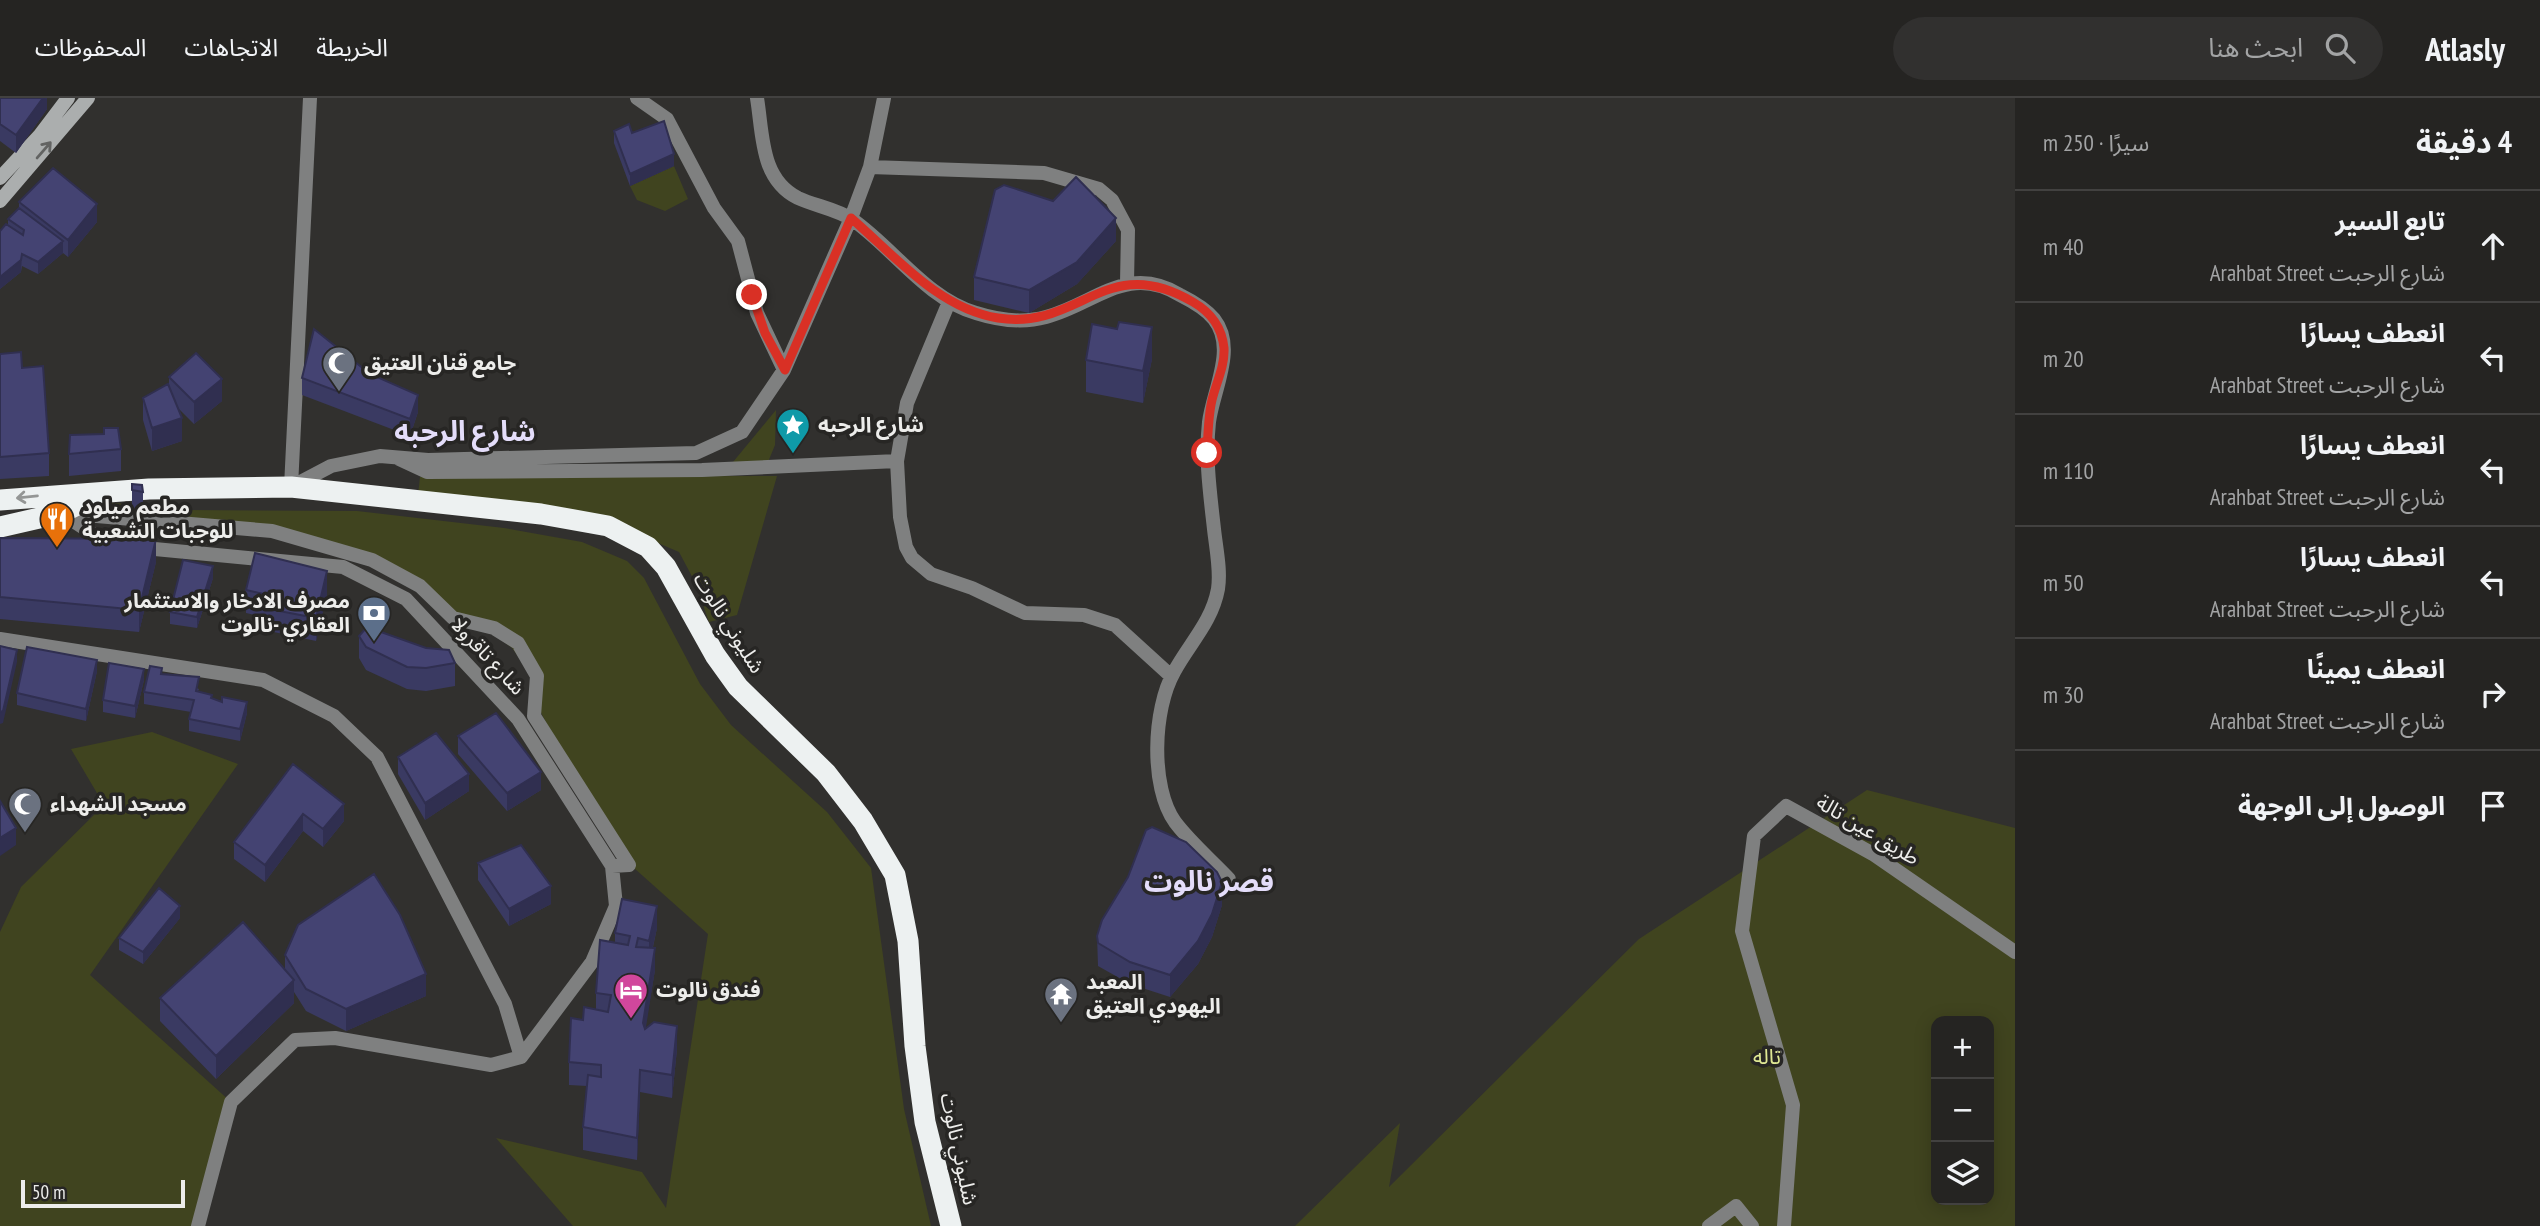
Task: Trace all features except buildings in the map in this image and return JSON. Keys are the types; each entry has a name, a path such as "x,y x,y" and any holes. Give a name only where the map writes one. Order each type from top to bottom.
{"highway":[{"name":"شليوني نالوت","path":"103,492 291,487 541,514 608,526 648,547 666,567 715,655 738,687 826,773 863,821 895,875 908,941 915,1046 925,1122 951,1226"},
{"path":"0,500 103,492"},
{"path":"0,527 61,513 103,492"}],"main road":[{"path":"0,178 40,135 68,98"},
{"path":"0,201 88,98"}],"street":[{"path":"291,487 310,98"},
{"path":"637,98 667,118 714,208 738,241 757,313 785,370"},
{"path":"757,98 766,157 771,173 782,187 796,197 851,218 949,302 973,313 1020,321 1047,317 1101,291 1127,284 1150,284 1172,290 1199,306 1214,319 1222,334 1224,353 1212,400 1207,453 1218,588 1211,612 1171,676 1157,740 1167,806 1176,822 1228,879"},
{"path":"291,487 331,466 395,457 428,460 696,453 742,432 785,370 851,218 870,167 884,98"},
{"path":"870,167 1044,173 1099,189 1112,200 1128,230 1127,284"},
{"path":"949,302 906,403 897,461 897,492 906,547 920,567 1025,613 1084,615 1115,625 1171,676"},
{"path":"395,457 427,472 702,470 897,461"},
{"path":"61,513 272,531 372,560 420,586 453,618 494,628 518,643 537,676 534,716 629,865 612,866"},
{"name":"شارع تاقرولا","path":"61,513 93,534 134,547 343,567 406,599 519,719 612,866 616,906 592,962 521,1056"},
{"path":"0,639 263,680 334,716 377,757 505,1003 521,1056 491,1065 335,1038 295,1040 231,1102 198,1226"},
{"name":"طريق عين تالة","path":"1784,1226 1793,1105 1742,931 1754,836 1786,806 1874,854 2015,952"},
{"path":"1709,1226 1736,1206 1752,1226"}],"green space":[{"path":"674,166 688,199 665,211 637,200 630,186"},
{"path":"776,410 775,445 768,462 733,462"},
{"path":"777,476 737,615 709,622 695,582 679,552 609,522 418,495 420,477"},
{"path":"97,503 185,510 357,511 504,528 582,542 627,561 644,578 700,684 731,725 827,812 871,868 904,1109 931,1226 573,1226 496,1138 642,1172 666,1208 708,934 634,868 563,754 538,707 530,673 512,648 493,634 366,563 272,531 99,514"},
{"path":"152,732 238,764 90,975 231,1102 198,1226 0,1226 0,932 21,887 104,805 71,749"},
{"name":"تاله","path":"1867,790 2015,828 2015,1226 1295,1226 1400,1123 1389,1187 1639,939"}],"place":[{"name":"جامع قنان العتيق","path":"339,393"},
{"name":"شارع الرحبه","path":"793,455"},
{"name":"مطعم ميلود للوجبات الشعبية","path":"57,549"},
{"name":"مصرف الادخار والاستثمار العقاري -نالوت","path":"374,643"},
{"name":"مسجد الشهداء","path":"25,834"},
{"name":"فندق نالوت","path":"631,1020"},
{"name":"المعبد اليهودي العتيق","path":"1061,1024"}],"district":[{"name":"شارع الرحبه","path":"465,431"},
{"name":"قصر نالوت","path":"1209,881"}],"route":[{"path":"752,295 765,333 785,370 851,218 949,302 973,313 1020,321 1047,317 1101,291 1127,284 1150,284 1172,290 1199,306 1214,319 1222,334 1224,353 1212,400 1207,453"}]}
